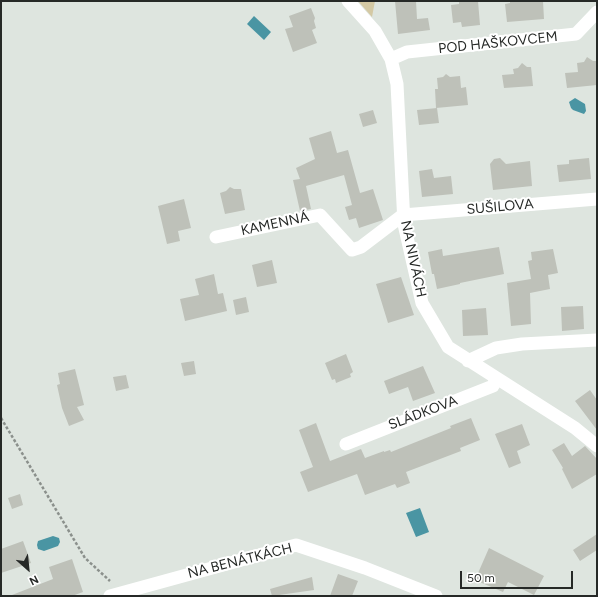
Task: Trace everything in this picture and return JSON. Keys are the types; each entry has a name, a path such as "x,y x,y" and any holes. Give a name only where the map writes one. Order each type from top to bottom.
{"street":[{"name":"NA NIVÁCH","path":"348,1 375,32 391,59 397,84 404,224 422,303 448,348 575,428 597,446"},
{"name":"POD HAŠKOVCEM","path":"391,59 407,52 576,34 597,12"},
{"name":"SUŠILOVA","path":"404,215 597,199"},
{"name":"KAMENNÁ","path":"216,237 320,215 352,250 361,247 404,215"},
{"path":"468,361 496,348 522,344 597,340"},
{"name":"SLÁDKOVA","path":"346,444 493,386 496,378"},
{"name":"NA BENÁTKÁCH","path":"112,590 296,545 365,568 436,596"}],"path":[{"path":"1,418 85,558 112,590"}],"shaded area":[{"path":"358,1 375,1 372,17"}],"water":[{"path":"254,16 271,32 264,40 247,24"},
{"path":"575,98 585,104 586,111 584,114 571,108 569,102"},
{"path":"420,508 429,532 416,537 406,513"},
{"path":"53,536 59,538 60,542 58,546 44,551 38,549 38,541"}],"building":[{"path":"395,1 416,1 417,19 428,18 430,30 398,34"},
{"path":"459,1 478,1 480,25 462,27 461,22 453,23 451,5 459,4"},
{"path":"510,1 543,1 544,19 507,22 505,4 510,3"},
{"path":"311,8 315,18 314,21 316,28 312,30 317,43 293,52 285,29 293,27 289,16"},
{"path":"587,57 593,61 597,61 597,85 567,88 565,73 578,72 577,63 584,62"},
{"path":"522,63 527,67 531,67 533,86 504,88 502,75 514,74 513,69 518,68"},
{"path":"446,74 450,77 460,76 461,88 466,87 468,105 436,108 435,89 438,89 437,78 443,77"},
{"path":"437,108 439,123 419,125 417,110"},
{"path":"373,110 377,123 363,127 359,114"},
{"path":"331,131 337,153 348,150 360,193 373,189 383,220 359,228 356,218 349,220 345,207 352,205 344,175 306,186 311,209 300,211 293,180 300,179 296,168 315,159 309,138"},
{"path":"500,158 506,164 530,161 532,186 493,190 490,164 494,159"},
{"path":"589,158 591,179 559,182 557,165 569,164 569,160"},
{"path":"432,169 434,178 451,176 453,194 422,197 419,171"},
{"path":"230,187 234,189 241,189 245,210 225,214 220,193 226,191"},
{"path":"184,199 191,228 178,231 180,241 167,244 158,206"},
{"path":"499,247 504,274 437,289 434,274 432,274 428,252 442,249 443,256"},
{"path":"553,249 558,273 548,275 550,289 530,293 531,324 511,326 507,283 531,279 528,261 532,260 531,252"},
{"path":"272,260 277,283 257,287 252,265"},
{"path":"214,274 218,294 223,293 227,311 185,321 180,299 199,295 195,279"},
{"path":"401,277 414,315 388,323 376,284"},
{"path":"246,297 249,312 236,315 233,300"},
{"path":"583,306 584,329 562,331 561,307"},
{"path":"486,308 488,335 463,336 462,310"},
{"path":"346,354 353,372 350,374 351,377 336,383 335,379 332,380 325,363"},
{"path":"194,361 196,374 184,376 181,363"},
{"path":"423,366 435,393 413,401 408,387 389,394 384,381"},
{"path":"75,369 84,405 77,407 84,420 69,426 62,408 57,385 60,384 58,373"},
{"path":"126,375 129,388 116,391 113,377"},
{"path":"590,390 597,400 597,430 575,401"},
{"path":"471,418 480,440 460,448 461,451 406,472 410,483 397,488 395,484 365,495 357,474 308,492 300,472 313,467 299,430 316,423 330,461 361,449 365,458 384,451 390,450 391,452 451,428 450,426"},
{"path":"522,424 530,445 517,451 521,463 509,468 495,434"},
{"path":"564,443 572,456 585,446 597,459 597,474 572,489 562,469 563,468 552,450"},
{"path":"20,494 23,505 12,509 8,498"},
{"path":"597,534 597,550 580,561 573,550"},
{"path":"23,541 31,563 1,573 1,549"},
{"path":"489,548 544,576 534,595 508,582 503,592 475,580"},
{"path":"72,559 83,592 72,596 12,596 53,579 49,567"},
{"path":"338,574 358,581 352,596 330,596"},
{"path":"312,577 314,590 272,596 270,589"}]}
